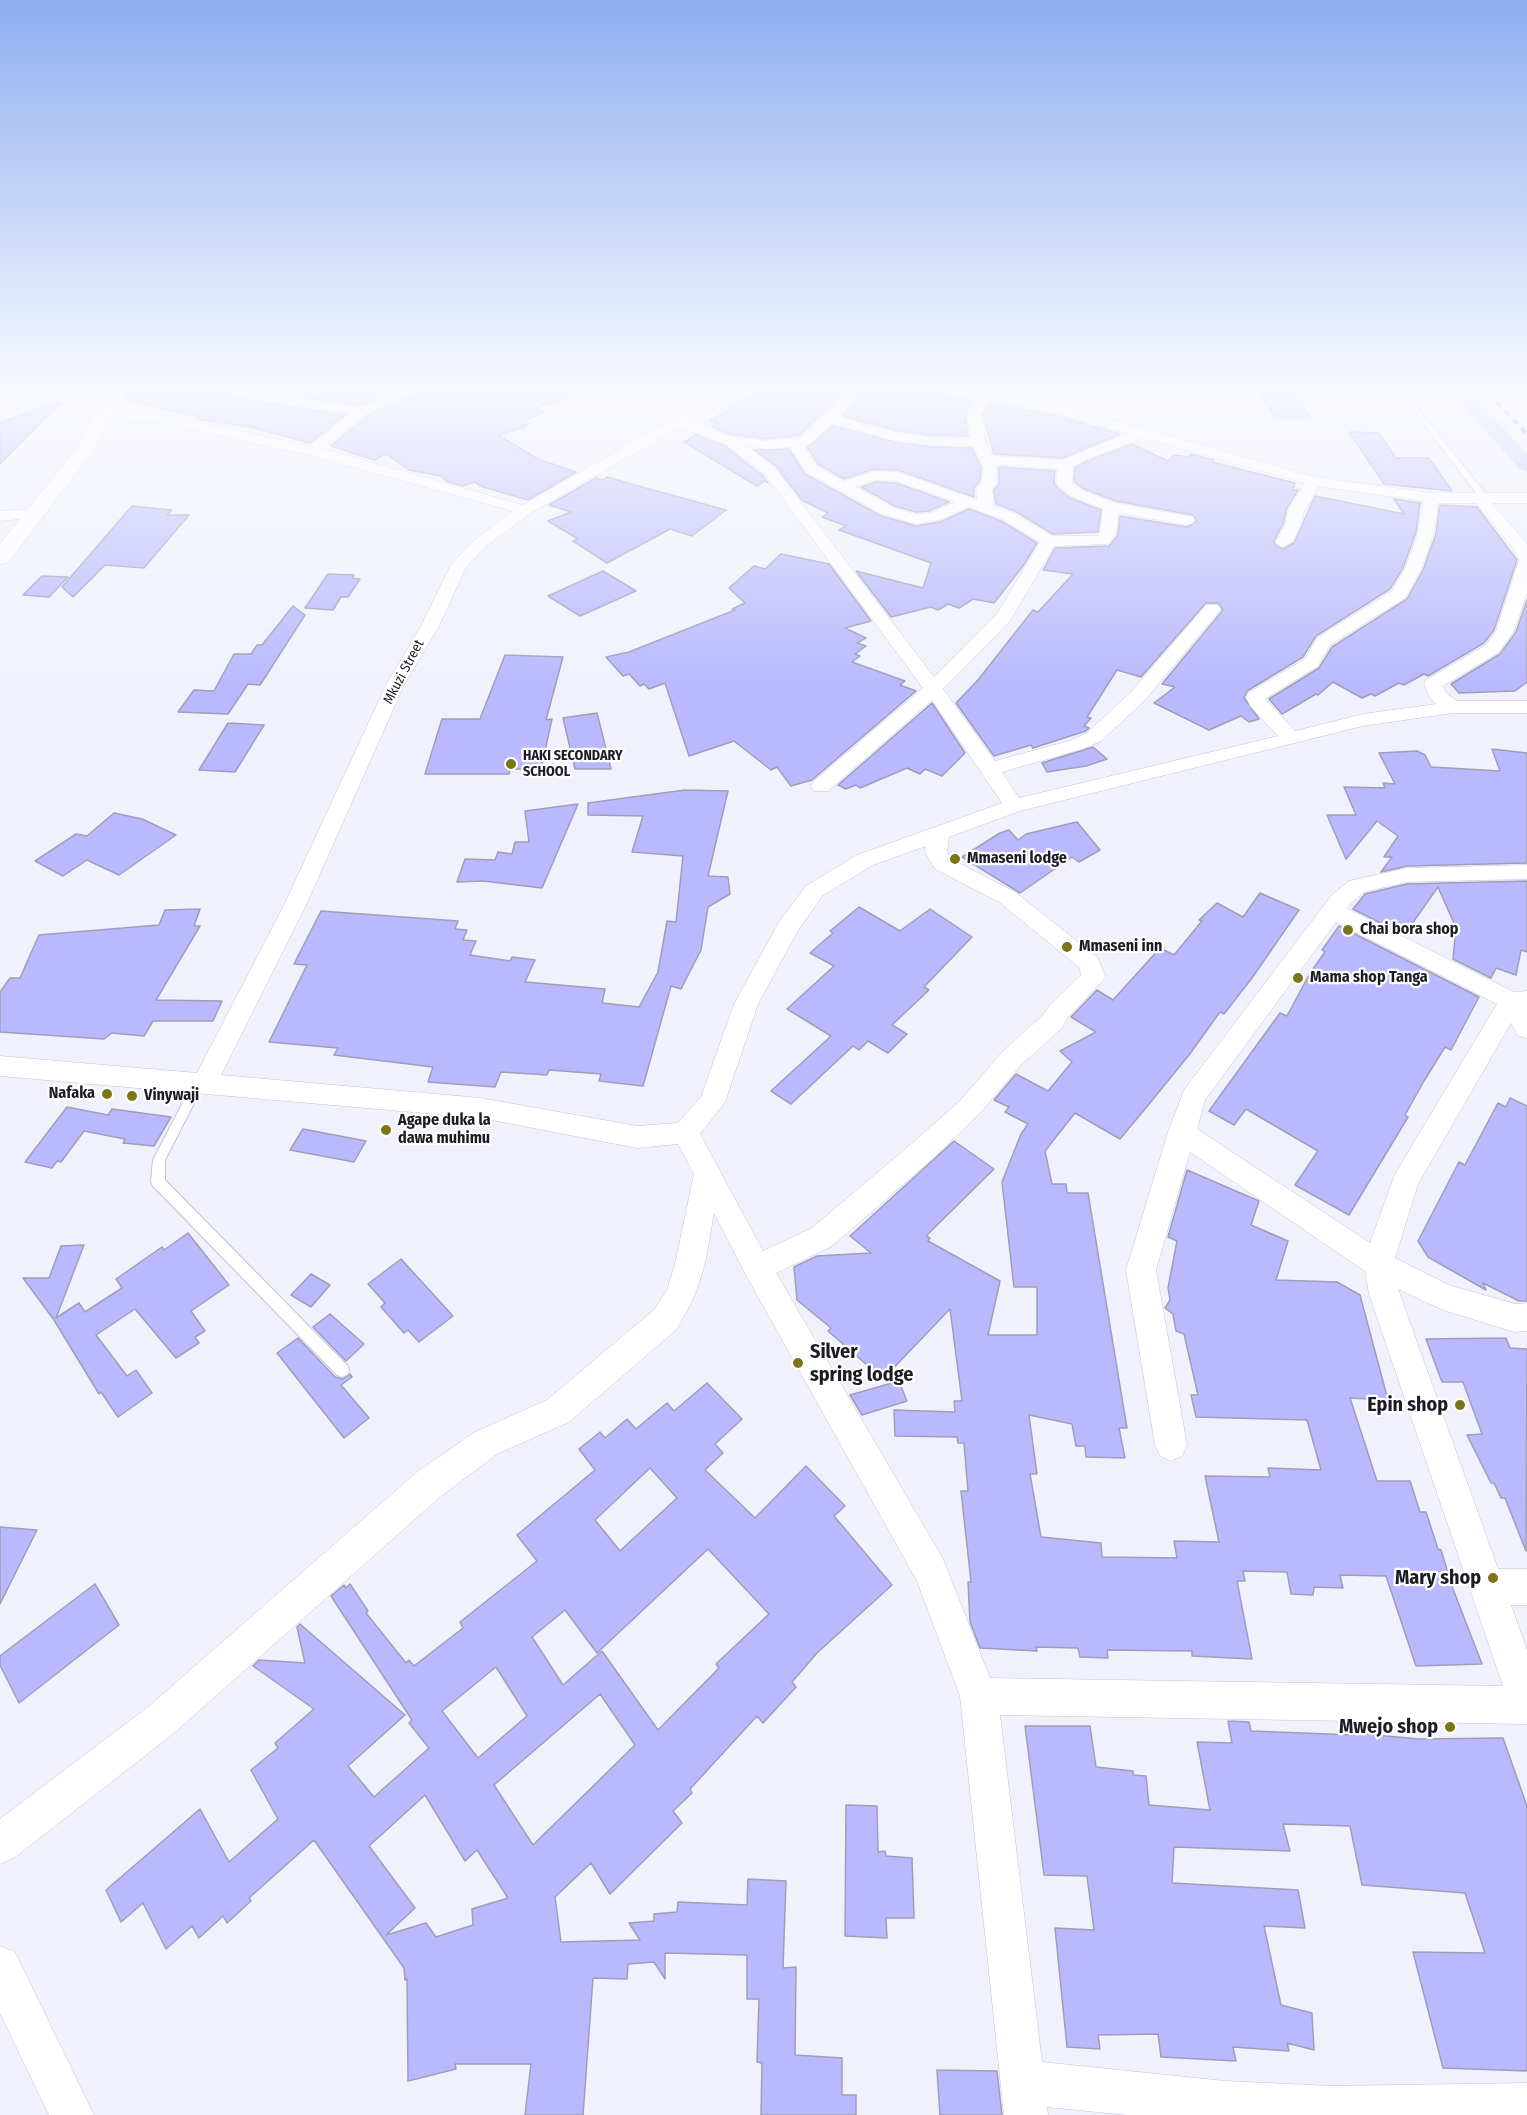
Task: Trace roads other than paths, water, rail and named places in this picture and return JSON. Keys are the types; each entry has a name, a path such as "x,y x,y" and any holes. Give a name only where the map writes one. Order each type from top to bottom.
{"street":[{"path":"0,558 58,484"},
{"path":"430,484 525,510"},
{"name":"Mkuzi Street","path":"201,1084 296,903 395,685 430,626 459,565 480,543 525,510 572,484"},
{"path":"779,484 933,688 1014,806"},
{"path":"836,484 888,511 916,519 933,517 969,502"},
{"path":"842,487 853,484"},
{"path":"913,484 1008,516 1049,541 1101,541 1108,535 1111,507"},
{"path":"986,508 984,488 988,484"},
{"path":"1065,484 1076,493 1111,507 1187,520"},
{"path":"1284,542 1293,525 1296,511 1312,484"},
{"path":"1333,484 1431,498 1527,498"},
{"path":"1290,737 1260,706 1255,697 1312,662 1323,642 1399,594 1413,568 1426,533 1431,498"},
{"path":"1454,707 1438,696 1433,684 1492,649 1505,631 1527,560 1523,550 1483,499"},
{"path":"0,516 34,514"},
{"path":"821,786 933,688 1004,617 1049,541"},
{"path":"990,769 1076,745 1094,737 1138,696 1212,609"},
{"path":"0,1066 481,1108 637,1137 685,1133 712,1102 746,1004 787,928 814,891 866,860 939,831 1014,806 1111,784 1363,720 1454,707 1527,707"},
{"path":"757,1268 822,1237 919,1154 969,1108 1012,1058 1052,1022 1059,1011 1094,977 1089,963 1007,897 943,864 936,852 939,831"},
{"path":"1170,1445 1141,1270 1193,1097 1235,1037 1334,911 1340,900 1357,886 1407,875 1527,872"},
{"path":"1334,911 1519,1001 1527,1029"},
{"path":"979,1696 1527,1704 1384,1294 1378,1264 1405,1182 1519,1001"},
{"path":"1181,1132 1378,1264 1443,1297 1515,1318 1527,1317"},
{"path":"685,1133 757,1268 931,1571 979,1696 1024,2098 1331,2108 1527,2104"},
{"path":"0,1844 161,1720 429,1484 486,1443 558,1411 666,1319 680,1295 690,1264 708,1173"},
{"path":"1488,1587 1527,1587"},
{"path":"0,1967 72,2115"}],"lane":[{"path":"1471,484 1483,499"},
{"path":"201,1084 159,1160 158,1182 342,1370"}],"place":[{"name":"HAKI SECONDARY SCHOOL","path":"511,764"},
{"name":"Mmaseni lodge","path":"955,859"},
{"name":"Chai bora shop","path":"1348,930"},
{"name":"Mmaseni inn","path":"1067,947"},
{"name":"Mama shop Tanga","path":"1298,978"},
{"name":"Nafaka","path":"107,1094"},
{"name":"Vinywaji","path":"132,1096"},
{"name":"Agape duka la dawa muhimu","path":"386,1130"},
{"name":"Silver spring lodge","path":"798,1363"},
{"name":"Epin shop","path":"1460,1405"},
{"name":"Mary shop","path":"1493,1578"},
{"name":"Mwejo shop","path":"1450,1727"}]}
